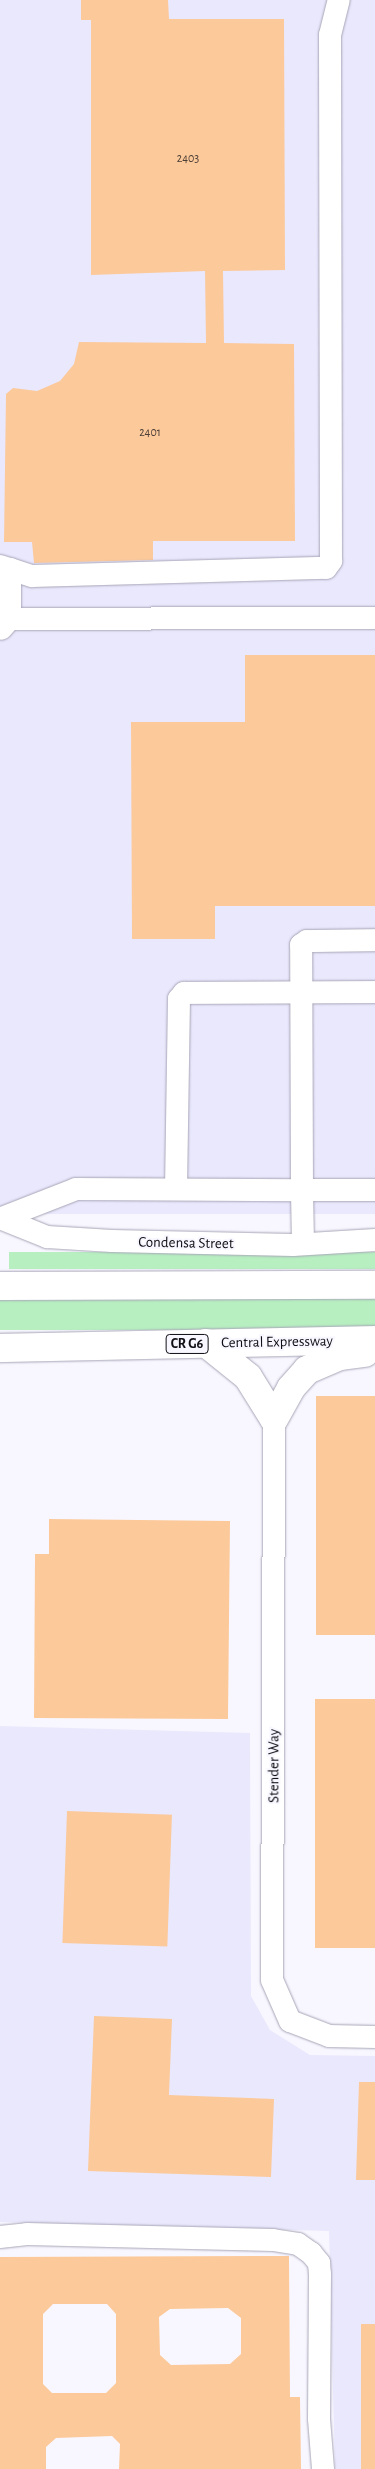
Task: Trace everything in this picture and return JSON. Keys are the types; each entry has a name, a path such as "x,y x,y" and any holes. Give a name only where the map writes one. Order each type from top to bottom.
{"highway":[{"path":"0,1286 375,1286"},
{"name":"Central Expressway","path":"0,1348 375,1340"},
{"path":"206,1343 248,1377 274,1419 291,1388 308,1370 340,1356 375,1352"}],"street":[{"path":"339,0 330,34 331,561 326,568 32,576 5,567 5,624 375,618"},
{"path":"303,1244 301,945 307,941 375,940"},
{"path":"176,1189 179,999 184,994 375,992"},
{"path":"1,1216 76,1188 375,1190"},
{"name":"Condensa Street","path":"1,1216 47,1237 303,1244 375,1240"},
{"name":"Stender Way","path":"274,1419 272,1980 290,2021 329,2036 375,2037"},
{"path":"0,2237 27,2234 273,2240 298,2244 311,2252 319,2263 320,2275 319,2419 323,2469"}],"shaded area":[{"path":"0,0 375,0 375,1214 0,1214"},
{"path":"0,1726 250,1733 251,1996 270,2030 310,2055 375,2056 375,2469 335,2469 329,2231 0,2222"}],"green space":[{"path":"9,1252 375,1252 375,1269 9,1269"},
{"path":"0,1299 375,1299 375,1330 0,1330"}],"building":[{"path":"81,0 168,0 169,19 284,19 285,270 223,271 224,343 294,344 295,541 153,541 153,560 34,563 32,542 4,542 6,394 13,388 37,391 60,381 74,364 79,342 206,343 205,271 91,275 91,20 81,20"},
{"path":"245,655 375,655 375,906 215,906 215,939 132,939 131,722 245,722"},
{"path":"316,1396 375,1396 375,1635 316,1635"},
{"path":"49,1519 230,1521 228,1719 34,1718 35,1554 49,1554"},
{"path":"315,1699 375,1699 375,1948 315,1948"},
{"path":"67,1811 172,1815 167,1947 62,1943"},
{"path":"94,2016 172,2019 169,2095 274,2099 271,2177 88,2171"},
{"path":"359,2082 375,2082 375,2180 356,2180"},
{"path":"289,2256 290,2397 300,2397 301,2469 119,2469 120,2444 112,2436 56,2438 46,2447 46,2469 0,2469 0,2257","holes":["53,2304 107,2304 116,2314 116,2383 106,2393 52,2393 43,2384 43,2314","228,2308 241,2318 241,2354 230,2364 171,2365 160,2355 159,2317 170,2309"]},
{"path":"361,2324 375,2324 375,2469 361,2469"}]}
